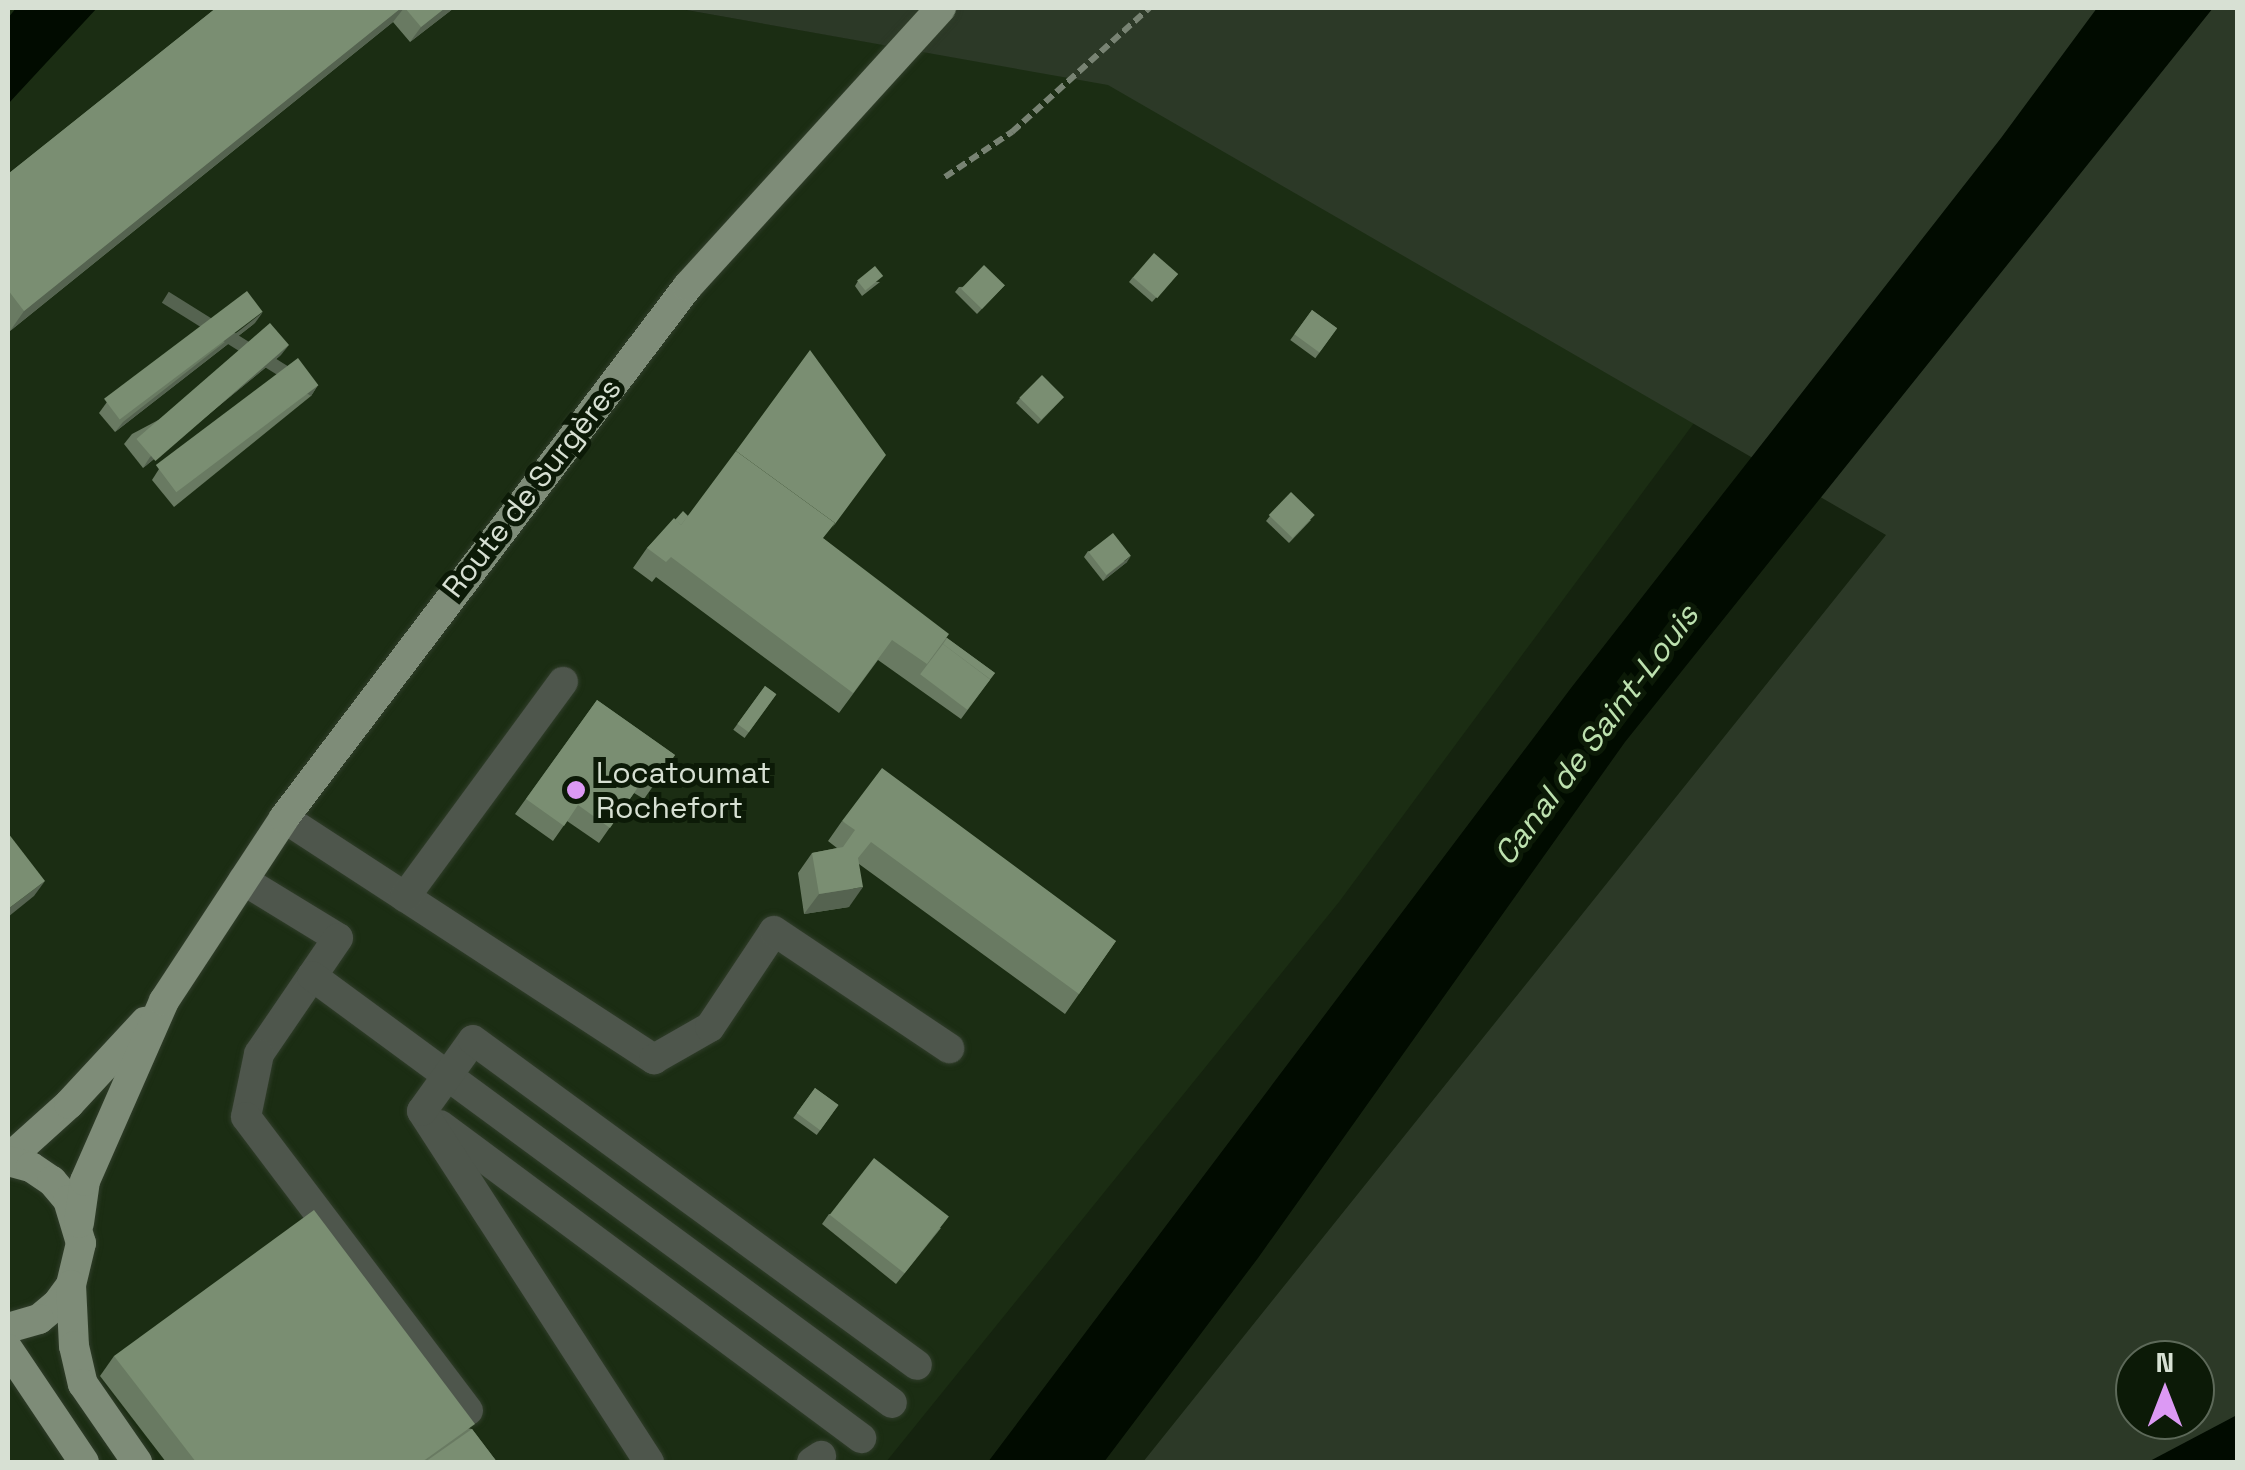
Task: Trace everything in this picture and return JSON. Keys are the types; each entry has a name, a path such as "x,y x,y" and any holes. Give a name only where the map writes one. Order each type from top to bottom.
{"main road":[{"name":"Route de Surgères","path":"164,1001 284,818 688,286 941,8"},
{"path":"8,1160 69,1104 164,1001"},
{"path":"137,1462 83,1384 74,1346 71,1285 80,1254 78,1222 84,1182 164,1001"},
{"path":"8,1160 31,1167 52,1181 68,1200 78,1222"},
{"path":"8,1328 39,1318 71,1285"},
{"path":"8,1349 84,1462"}],"lane":[{"path":"405,897 563,682"},
{"path":"284,818 654,1059 710,1027 774,931 949,1048"},
{"path":"243,880 338,938 259,1054 246,1117 468,1410"},
{"path":"312,976 892,1404"},
{"path":"422,1111 473,1040 917,1365"},
{"path":"422,1111 861,1438"},
{"path":"422,1111 650,1462"}],"path":[{"path":"945,177 1012,132 1149,8"}],"shaded area":[{"path":"8,8 675,8 1108,84 1694,423 1339,902 886,1462 8,1462"},
{"path":"675,8 2237,8 2237,1462 1143,1462 1886,535 1108,85"}],"water":[{"path":"16,8 97,8 8,104 8,18"},
{"name":"Canal de Saint-Louis","path":"2097,8 2213,8 1625,742 1258,1258 1104,1462 988,1462 1571,688 2001,138"},
{"path":"2237,1415 2237,1462 2148,1462 2190,1440 2215,1440 2215,1427"}],"building":[{"path":"216,8 401,8 24,311 8,290 8,174"},
{"path":"405,8 445,8 421,27"},
{"path":"1154,253 1178,274 1157,298 1133,277"},
{"path":"984,265 1005,285 982,309 961,289"},
{"path":"875,266 883,276 865,291 857,280"},
{"path":"247,291 263,312 120,419 104,399"},
{"path":"1312,310 1337,328 1319,352 1294,334"},
{"path":"270,323 289,345 155,461 136,439"},
{"path":"810,350 886,455 832,528 835,523 736,451"},
{"path":"298,358 318,385 176,492 156,465"},
{"path":"1042,375 1064,397 1041,420 1019,398"},
{"path":"736,451 835,523 823,538 949,634 927,664 892,640 853,693 671,557 666,562 647,548 674,518 681,525"},
{"path":"1291,492 1315,515 1293,538 1269,515"},
{"path":"683,511 688,516 681,525 675,520"},
{"path":"1113,533 1131,556 1106,575 1089,552"},
{"path":"947,638 995,673 986,684 990,679 943,644"},
{"path":"943,644 990,680 967,710 920,674"},
{"path":"765,686 776,694 749,732 737,724"},
{"path":"597,700 675,755 655,784 645,777 610,828 578,805 564,826 526,799"},
{"path":"882,768 1116,941 1079,994 871,842 858,858 863,887 819,894 812,853 843,847 855,830 842,821"},
{"path":"8,833 45,881 8,909"},
{"path":"815,1088 838,1105 820,1130 797,1113"},
{"path":"874,1158 949,1216 905,1273 830,1215"},
{"path":"314,1210 475,1424 422,1462 196,1462 114,1356"},
{"path":"472,1429 497,1462 425,1462"}],"place":[{"name":"Locatoumat Rochefort","path":"576,790"}]}
